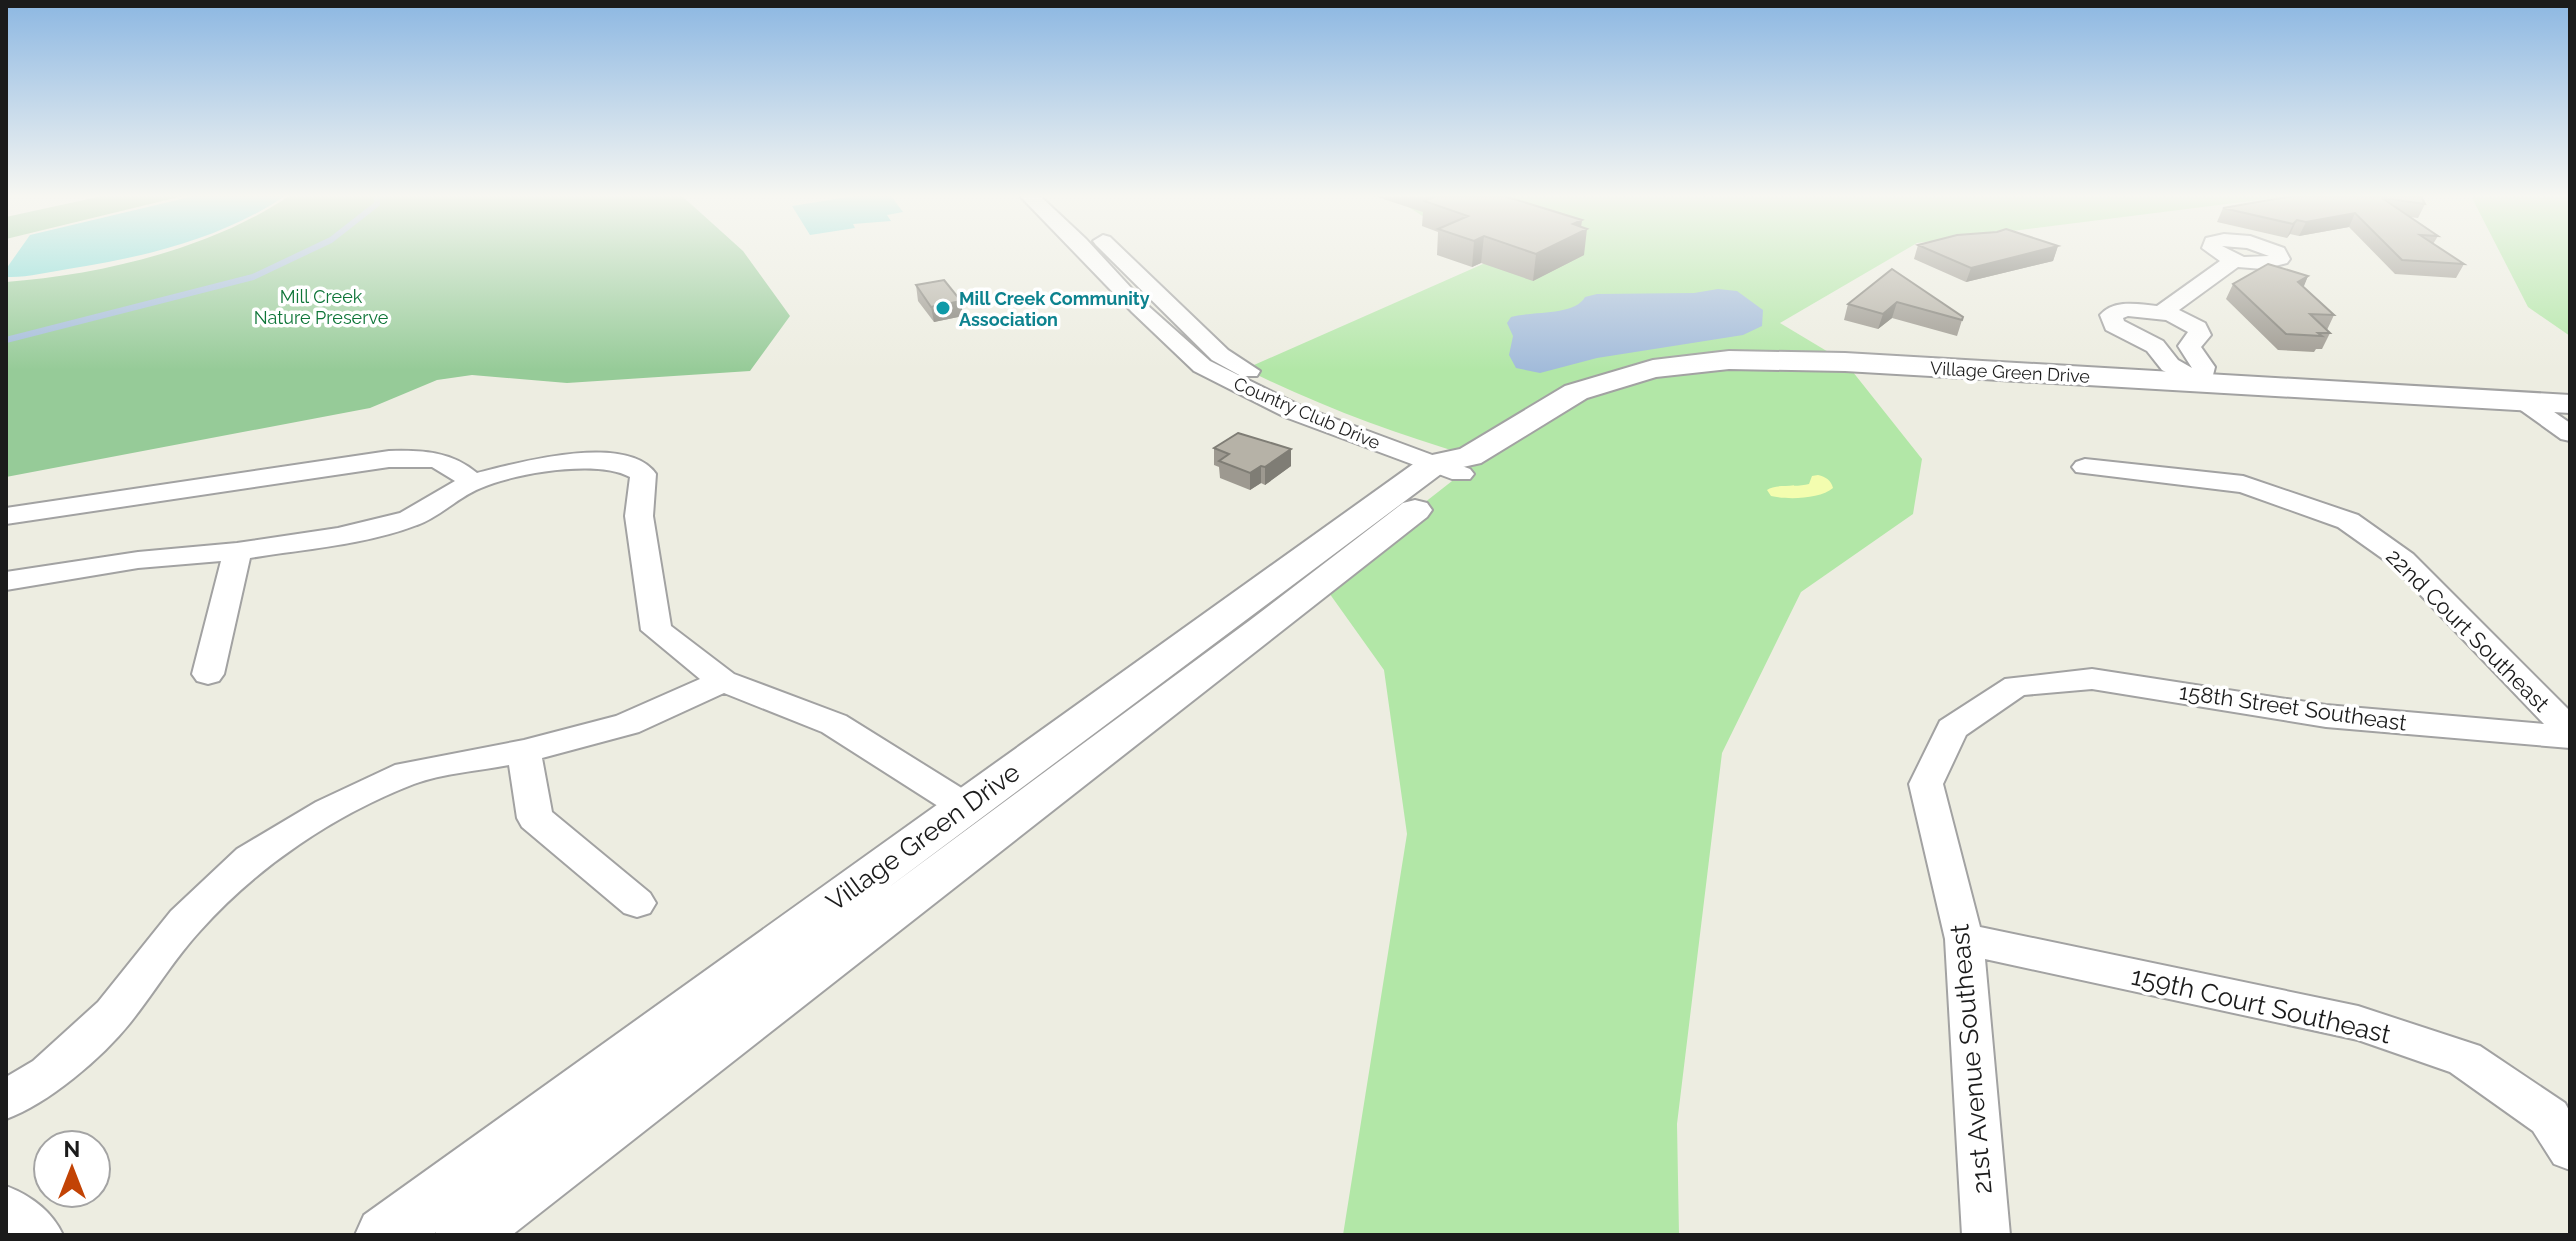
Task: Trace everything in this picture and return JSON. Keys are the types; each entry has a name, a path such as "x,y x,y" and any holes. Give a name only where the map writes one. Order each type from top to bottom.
{"street":[{"name":"Country Club Drive","path":"1089,254 1139,308 1202,366 1294,412 1455,465"},
{"name":"Country Club Drive","path":"1116,254 1220,355 1285,389 1411,438 1455,465"},
{"path":"2162,312 2235,260"},
{"path":"2126,309 2162,312 2187,321 2200,332 2189,346 2204,367 2202,382 2170,365 2155,346 2119,329 2110,318 2114,312 2126,309"},
{"name":"Village Green Drive","path":"385,1235 964,806 1455,465 1576,392 1653,369 1729,360 1845,362 2570,404"},
{"path":"2523,401 2570,434"},
{"path":"6,516 389,459 433,458 456,466 472,482"},
{"path":"6,581 138,560 237,551 338,536 409,519 472,482 541,465 587,461 625,464 643,474 639,516 656,630 723,681 834,724 964,806"},
{"name":"Village Green Drive","path":"465,1235 1251,639 1455,465"},
{"name":"22nd Court Southeast","path":"2085,467 2243,484 2348,521 2403,560 2570,734"},
{"path":"208,674 237,551"},
{"name":"158th Street Southeast","path":"2016,686 2092,679 2326,716 2570,734"},
{"path":"6,1100 48,1074 113,1014 185,921 250,859 329,811 407,773 524,751 627,724 723,681"},
{"name":"21st Avenue Southeast","path":"1986,1235 1964,939 1926,784 1952,729 2016,686"},
{"path":"524,751 535,818 637,903"},
{"name":"159th Court Southeast","path":"1964,939 2358,1023 2465,1059 2549,1117 2570,1150"},
{"path":"6,1208 39,1235"}],"shaded area":[{"path":"17,254 144,254 29,276 6,277 6,269"},
{"path":"1482,254 1898,254 1780,323 1845,362 1922,459 1913,514 1801,592 1722,753 1677,1124 1679,1235 1343,1235 1407,834 1384,670 1322,583 1461,474 1470,456 1356,417 1245,369 1492,260"},
{"path":"2501,254 2570,254 2570,336 2528,307"},
{"path":"1718,289 1737,291 1763,310 1762,326 1743,335 1597,358 1540,373 1516,368 1509,355 1513,336 1507,323 1511,317 1562,310 1597,294 1694,293"}],"green space":[{"name":"Mill Creek Nature Preserve","path":"745,254 790,316 750,371 567,383 472,375 437,380 370,408 6,477 6,282 78,273 153,256"}],"sand":[{"path":"1812,476 1828,479 1833,488 1820,494 1795,498 1771,496 1767,490 1809,484"}],"building":[{"path":"1939,254 2027,254 1971,268"},
{"path":"2396,254 2449,254 2464,264 2402,260"},
{"path":"2268,264 2308,276 2298,282 2334,315 2310,314 2330,333 2318,333 2322,336 2286,334 2233,284"},
{"path":"1892,269 1963,317 1962,320 1897,302 1883,314 1848,304"},
{"path":"944,280 961,301 931,307 916,285"},
{"path":"1238,433 1291,449 1250,473 1219,461 1229,454 1214,448"}],"waterway":[{"path":"6,340 253,277 302,254"}],"place":[{"name":"Mill Creek Community Association","path":"943,308"}]}
